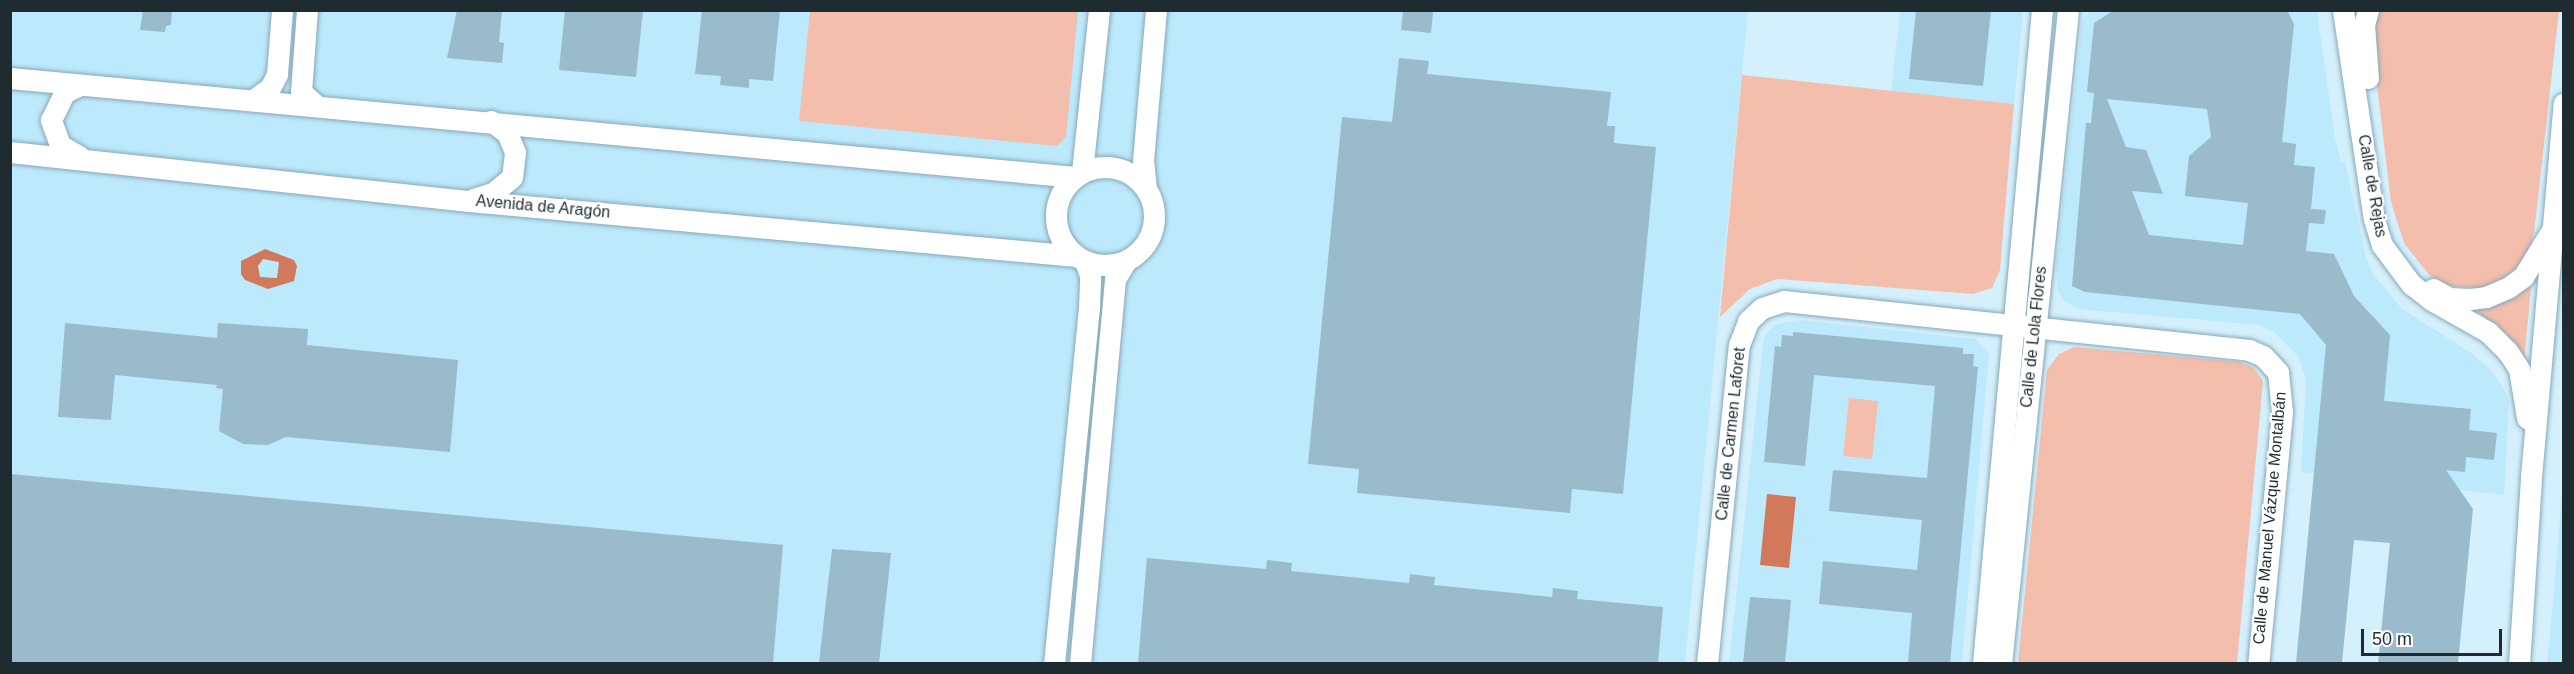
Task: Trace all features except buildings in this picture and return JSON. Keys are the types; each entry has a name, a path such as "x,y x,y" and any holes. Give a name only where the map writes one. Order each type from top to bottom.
{"street":[{"path":"256,98 270,88 277,74 282,10"},
{"path":"306,10 301,92 315,104"},
{"path":"1078,175 1099,10"},
{"path":"1080,663 1115,279 1126,261 1148,242 1155,215 1146,188 1143,161 1156,10"},
{"name":"Calle de Lola Flores","path":"2001,663 2025,328 2042,10"},
{"name":"Calle de Lola Flores","path":"1983,663 2068,10"},
{"name":"Calle de Rejas","path":"2343,10 2374,219 2382,245 2411,284 2430,299 2488,332 2519,369 2525,398 2531,477"},
{"name":"Calle de Rejas","path":"2368,10 2364,26 2381,200 2393,243 2405,263 2432,288 2449,298 2486,297 2523,277 2553,227"},
{"path":"10,78 256,98 1078,175"},
{"path":"80,85 64,93 51,120 60,145 82,158"},
{"name":"Calle de Rejas","path":"2519,663 2531,477 2564,103"},
{"path":"469,201 493,193 512,177 515,152 507,134 491,121"},
{"name":"Avenida de Aragón","path":"10,152 469,201 1081,259"},
{"path":"1054,663 1089,309 1090,276 1081,259 1059,232 1056,217 1064,188 1078,175 1099,167 1117,168 1133,175 1146,188"},
{"path":"1081,259 1098,265 1126,261"},
{"name":"Calle de Carmen Laforet","path":"1707,663 1738,356 1748,321 1762,308 1784,301 2025,328"},
{"name":"Calle de Manuel Vázque Montalbán","path":"2025,328 2249,350 2263,356 2278,372 2282,412 2258,663"}],"shaded area":[{"path":"2092,10 2317,11 2335,139 2341,162 2345,162 2366,257 2373,274 2401,308 2471,353 2488,367 2503,387 2509,401 2504,495 2301,472 2306,380 2298,356 2275,333 2260,325 2079,309 2064,301 2058,290 2056,266 2082,20"},
{"path":"10,11 1748,11 1685,663 11,663"},
{"path":"810,11 1078,11 1066,137 1057,146 799,121"},
{"path":"1900,11 2023,11 2014,104 1891,93"},
{"path":"2378,11 2559,11 2534,233 2528,253 2520,265 2495,284 2476,288 2445,285 2429,275 2404,243 2391,202 2372,44"},
{"path":"1742,75 2014,104 2000,270 1992,288 1973,294 1777,279 1750,289 1720,317"},
{"path":"265,249 294,260 297,266 294,281 268,289 245,280 241,274 241,261","holes":["263,259 279,262 277,278 260,277 258,266"]},
{"path":"2532,277 2524,362 2506,335 2476,310 2492,305"},
{"path":"1799,320 1976,339 1989,353 1962,663 1729,664 1763,344 1766,333 1776,324"},
{"path":"2074,347 2240,362 2254,368 2263,381 2237,663 2018,663 2047,370 2059,354"},
{"path":"1849,398 1878,401 1872,459 1843,456"},
{"path":"2563,482 2563,663 2547,663 2550,637"},
{"path":"1767,494 1796,497 1789,568 1760,565"}]}
